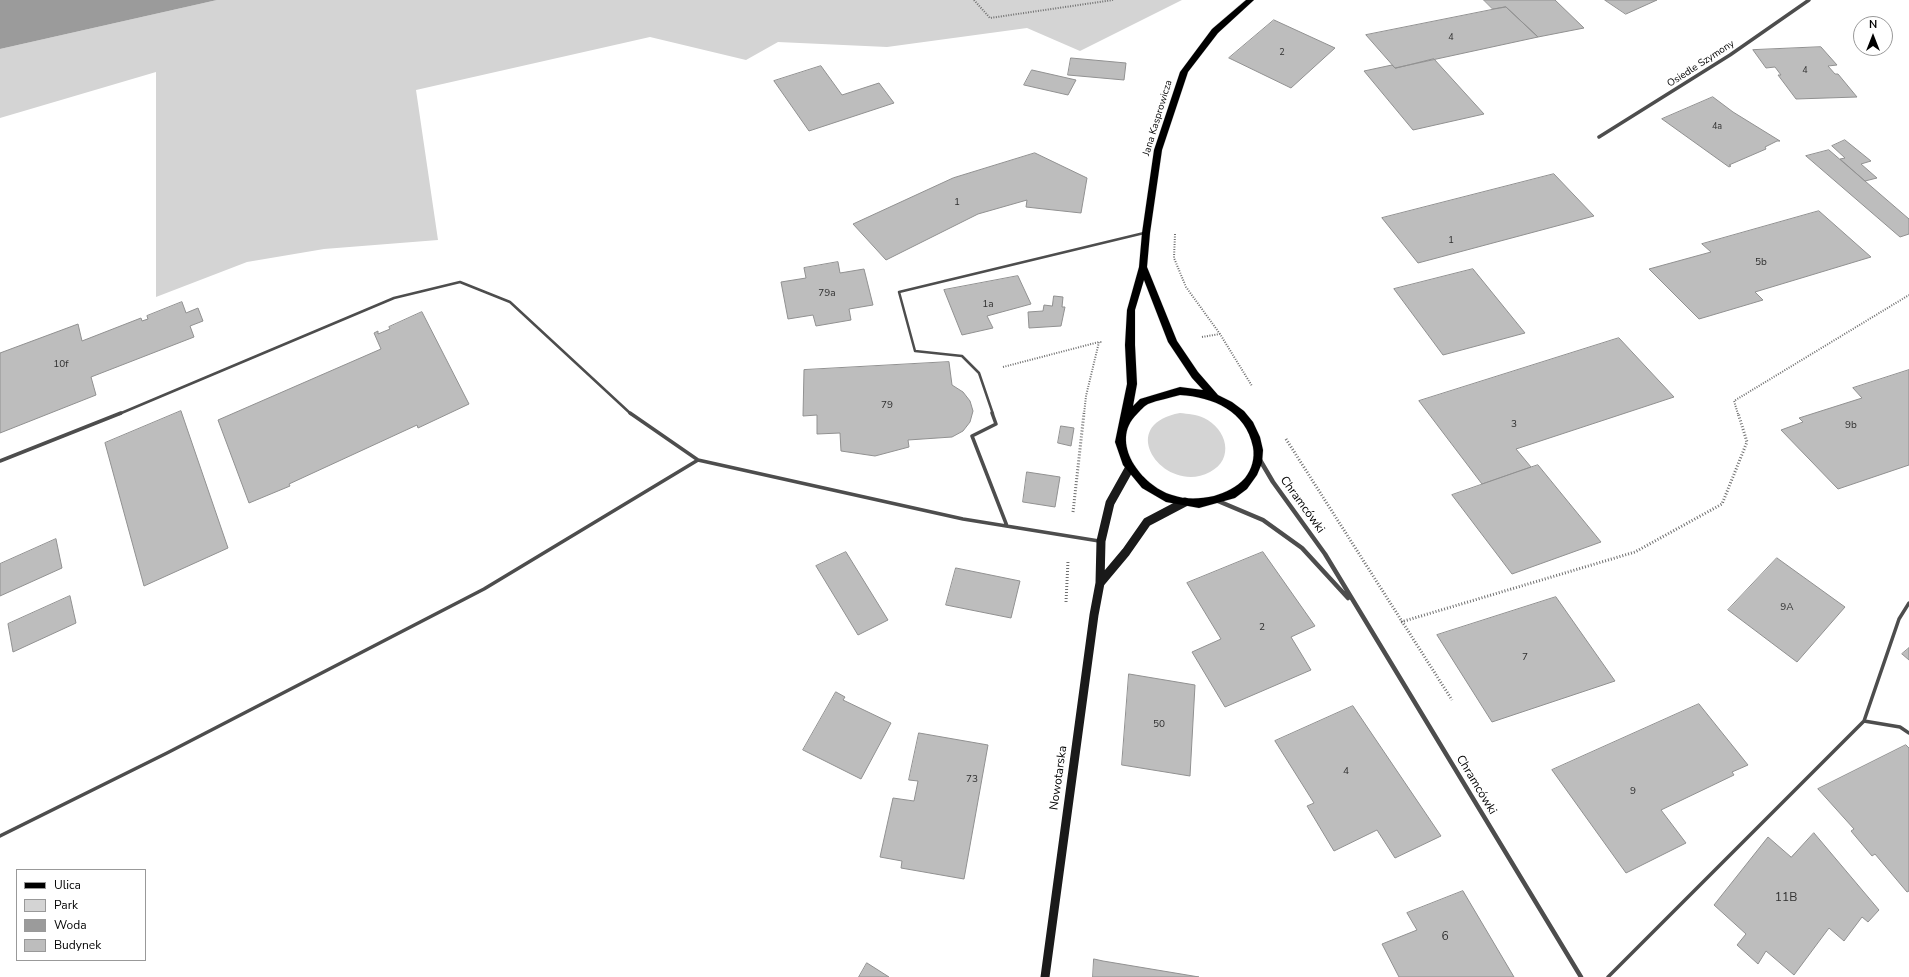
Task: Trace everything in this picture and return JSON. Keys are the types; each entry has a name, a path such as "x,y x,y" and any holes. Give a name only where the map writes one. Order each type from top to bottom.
{"main road":[{"name":"Jana Kasprowicza","path":"1126,417 1132,384 1130,345 1131,310 1144,267 1146,233 1158,150 1184,72 1215,31 1250,0"},
{"name":"Jana Kasprowicza","path":"1144,267 1173,342 1195,376 1214,397"},
{"path":"1180,391 1197,392 1214,397 1229,405 1243,416 1252,429 1258,443 1259,458 1256,470 1246,485 1230,496 1207,503 1185,502 1168,498 1152,491 1139,481 1129,468 1122,455 1120,442 1121,429 1126,417 1135,406 1148,398 1163,393 1180,391"},
{"name":"Nowotarska","path":"1044,977 1094,615 1100,583 1101,541 1110,503 1129,468"},
{"name":"Nowotarska","path":"1100,583 1126,552 1147,522 1185,502"}],"street":[{"name":"Osiedle Szymony","path":"1599,137 1730,55 1809,0"},
{"name":"Chramcówki","path":"1259,458 1273,482 1325,554 1581,977"},
{"name":"Chramcówki","path":"1218,500 1263,520 1302,548 1354,604"}],"lane":[{"path":"1007,526 972,436 996,424 979,373 962,356 915,351 899,292 1146,233"},
{"path":"0,461 168,395 394,298 460,282 510,302 633,416 698,460 963,519 1101,541"},
{"path":"0,836 168,753 484,589 698,460"},
{"path":"1608,977 1864,721 1899,619 1909,603"},
{"path":"1864,721 1900,727 1909,733"}],"path":[{"path":"974,0 990,18 1113,0"},
{"path":"1176,229 1174,258 1186,287 1220,334"},
{"path":"1401,622 1635,552 1722,504 1747,442 1734,401 1909,295"},
{"path":"979,373 1099,342"}],"green space":[{"path":"217,0 1182,0 1080,51 1027,28 887,47 778,42 746,60 650,37 416,90 438,240 324,249 247,262 156,297 156,72 0,118 0,49"},
{"path":"1180,413 1204,418 1212,423 1223,436 1225,452 1223,460 1210,472 1193,477 1177,475 1163,467 1153,456 1148,443 1150,431 1160,420"}],"water":[{"path":"0,0 217,0 0,49"}],"building":[{"path":"1484,0 1555,0 1584,28 1538,37 1506,7 1493,9"},
{"path":"1605,0 1657,0 1626,14"},
{"path":"1506,7 1538,37 1395,68 1366,35"},
{"path":"1274,20 1335,48 1291,88 1229,58"},
{"path":"1821,47 1837,65 1828,66 1835,74 1838,74 1857,97 1796,99 1778,75 1781,75 1775,67 1766,68 1753,50"},
{"path":"1071,58 1126,63 1124,80 1068,75"},
{"path":"1434,59 1484,114 1413,130 1364,71 1392,65 1395,68"},
{"path":"821,66 842,95 879,83 894,103 809,131 774,81"},
{"path":"1032,70 1076,80 1068,95 1024,85"},
{"path":"1713,97 1733,112 1780,141 1765,147 1766,149 1729,165 1731,166 1729,167 1662,119"},
{"path":"1845,140 1871,161 1861,164 1877,178 1865,181 1840,159 1845,158 1832,146"},
{"path":"1829,150 1909,219 1909,234 1900,237 1806,156"},
{"path":"1035,153 1087,178 1081,213 1026,207 1027,200 978,214 886,260 853,224 953,178"},
{"path":"1554,174 1594,216 1418,263 1382,218"},
{"path":"1819,211 1871,257 1755,292 1763,300 1699,319 1649,269 1711,252 1702,244"},
{"path":"838,262 840,273 864,269 873,305 849,309 851,320 816,326 813,315 788,319 781,282 806,278 804,268"},
{"path":"1473,269 1525,333 1443,355 1394,289"},
{"path":"1018,276 1031,304 987,316 993,328 962,335 944,290"},
{"path":"1054,296 1063,297 1062,307 1065,307 1061,326 1029,328 1028,312 1043,311 1044,305 1052,306"},
{"path":"182,302 186,313 198,308 203,321 190,326 194,337 91,377 96,395 0,433 0,353 78,324 82,341 141,318 142,321 148,319 147,316"},
{"path":"422,312 469,404 418,428 417,425 289,484 290,486 249,503 218,420 381,349 374,333 378,331 378,334 390,329 389,327"},
{"path":"1619,338 1674,397 1516,449 1531,467 1482,484 1419,401"},
{"path":"949,362 952,385 963,392 970,401 973,411 970,422 963,431 952,437 908,440 909,447 875,456 841,451 840,433 817,434 817,415 803,416 804,370"},
{"path":"1909,370 1909,465 1838,489 1781,430 1803,422 1799,418 1862,398 1853,388"},
{"path":"181,411 228,548 144,586 105,443"},
{"path":"1061,426 1074,428 1071,446 1058,443"},
{"path":"1538,465 1601,542 1512,574 1452,495"},
{"path":"1027,472 1060,477 1055,507 1023,502"},
{"path":"56,539 62,568 0,596 0,564"},
{"path":"846,552 888,620 858,635 816,566"},
{"path":"1263,552 1315,626 1291,637 1311,670 1225,707 1192,652 1221,639 1187,583"},
{"path":"1777,558 1845,607 1797,662 1728,610"},
{"path":"956,568 1020,581 1011,618 946,605"},
{"path":"70,596 76,623 13,652 8,624"},
{"path":"1556,597 1615,681 1492,722 1437,635"},
{"path":"1909,648 1909,660 1902,654"},
{"path":"1129,674 1195,685 1190,776 1122,765"},
{"path":"836,692 845,697 843,700 891,723 861,779 803,750"},
{"path":"1699,704 1748,765 1732,772 1734,775 1661,810 1686,843 1626,873 1552,770"},
{"path":"1353,706 1441,836 1395,858 1377,830 1334,851 1307,806 1314,803 1275,741"},
{"path":"919,733 988,745 964,879 901,868 902,861 880,857 893,798 914,801 918,781 909,780"},
{"path":"1906,745 1909,748 1909,891 1907,892 1875,854 1872,856 1851,831 1854,829 1818,789"},
{"path":"1814,833 1879,910 1868,922 1862,917 1844,941 1829,928 1794,975 1766,951 1758,964 1737,945 1746,934 1714,905 1768,837 1791,857"},
{"path":"1463,891 1514,977 1399,977 1382,944 1417,930 1407,913"},
{"path":"1094,959 1103,961 1199,977 1093,977"},
{"path":"867,963 889,977 859,977"}]}
